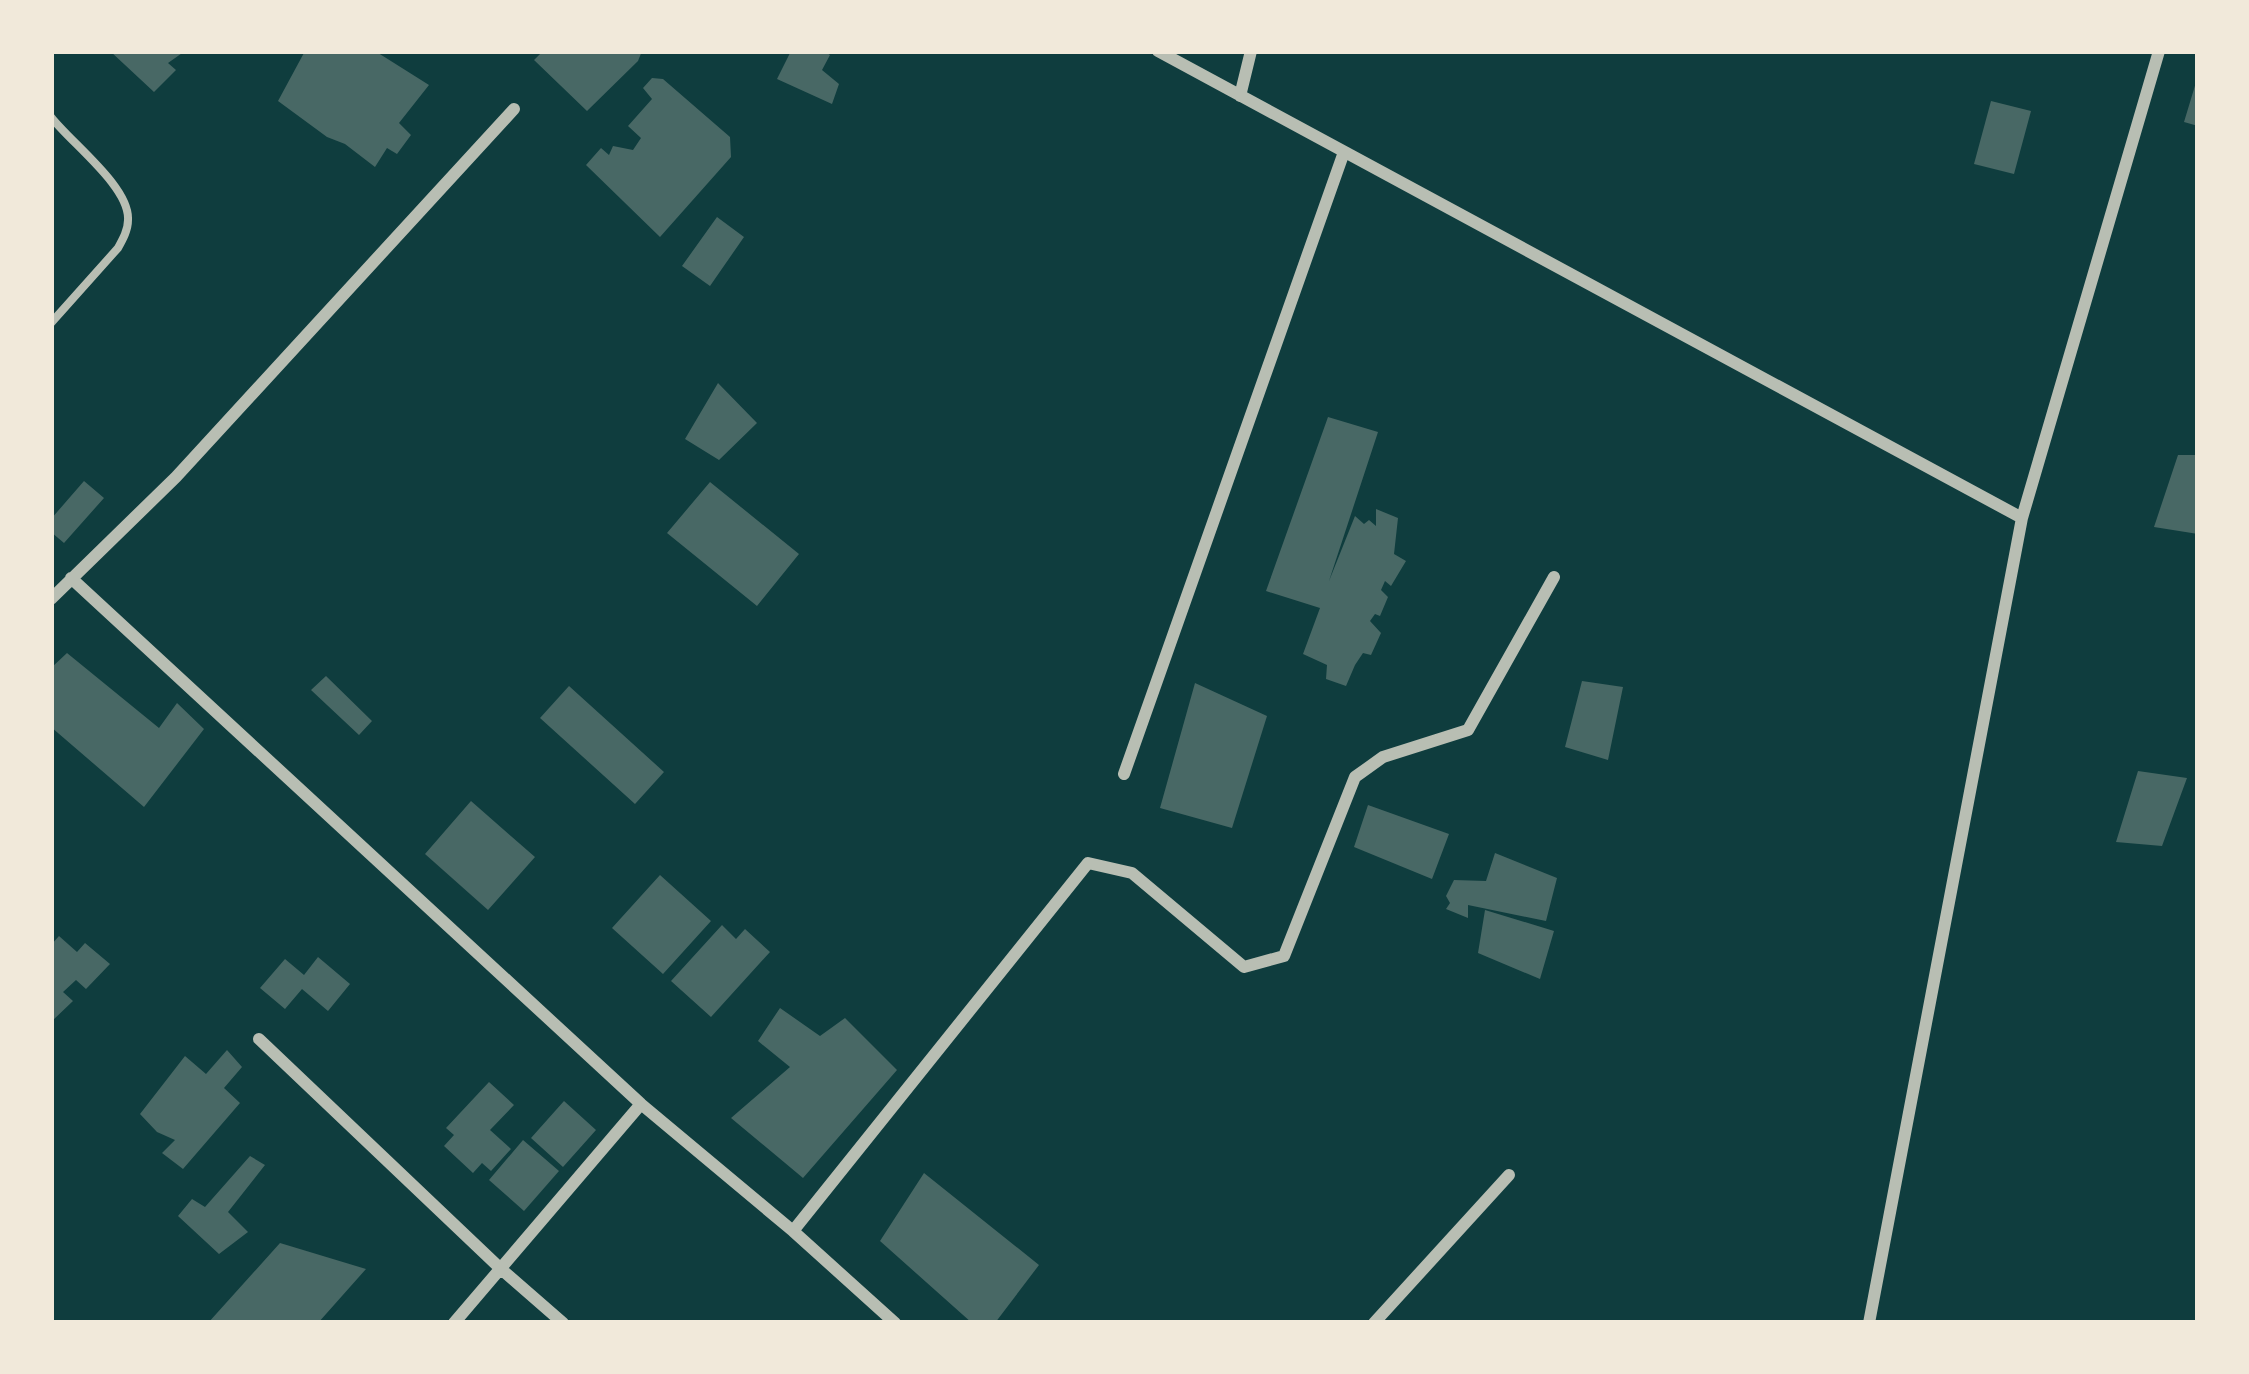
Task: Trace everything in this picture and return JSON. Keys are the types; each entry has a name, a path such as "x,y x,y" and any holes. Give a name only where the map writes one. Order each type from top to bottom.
{"street":[{"path":"1158,51 2022,518"},
{"path":"1240,96 1251,51"},
{"path":"1869,1323 2022,518 2159,51"},
{"path":"51,599 176,476 514,109"},
{"path":"1124,774 1344,152"},
{"path":"793,1231 1088,863 1132,873 1244,967 1283,956 1354,777 1383,757 1468,730 1554,577"},
{"path":"71,578 640,1104 895,1323"},
{"path":"259,1039 563,1323"},
{"path":"454,1323 640,1104"},
{"path":"1374,1323 1509,1175"}],"lane":[{"path":"51,117 121,193 128,219 118,248 51,322"}],"building":[{"path":"110,51 185,51 168,63 176,70 154,92"},
{"path":"305,51 375,51 429,85 399,123 411,135 397,154 387,148 375,167 278,101"},
{"path":"543,51 642,51 638,61 587,111 534,60"},
{"path":"791,51 830,55 822,70 839,84 832,104 777,79"},
{"path":"652,78 663,79 730,137 731,157 660,237 586,165 601,148 609,155 613,146 633,150 641,138 628,126 652,99 643,88"},
{"path":"2198,79 2198,126 2184,122"},
{"path":"1991,101 2031,111 2014,174 1974,164"},
{"path":"717,217 744,237 710,286 682,266"},
{"path":"718,383 757,423 719,460 685,439"},
{"path":"1328,417 1378,432 1329,581 1355,516 1376,526 1376,509 1398,518 1394,554 1406,561 1391,586 1385,581 1381,590 1388,597 1380,616 1375,614 1370,621 1381,633 1371,655 1363,653 1355,665 1346,686 1326,679 1327,665 1303,654 1320,608 1266,591"},
{"path":"2178,455 2198,455 2198,534 2154,527"},
{"path":"84,481 104,498 64,543 51,532 51,519"},
{"path":"710,482 799,554 757,606 667,533"},
{"path":"67,653 159,728 177,703 204,729 144,807 51,727 51,668"},
{"path":"326,676 372,721 359,735 311,690"},
{"path":"1582,681 1623,687 1608,760 1565,747"},
{"path":"1195,683 1267,716 1232,828 1160,808"},
{"path":"569,686 664,772 635,804 540,718"},
{"path":"2138,771 2187,778 2162,846 2116,842"},
{"path":"471,801 535,857 488,910 425,854"},
{"path":"1368,805 1449,834 1432,879 1354,847"},
{"path":"1495,853 1557,878 1546,921 1468,905 1468,918 1446,909 1454,880 1486,881"},
{"path":"660,875 711,921 663,974 612,928"},
{"path":"1485,910 1554,931 1540,979 1478,953"},
{"path":"722,925 736,939 745,929 770,952 711,1017 671,981"},
{"path":"59,936 77,952 85,943 110,964 86,989 76,980 63,992 73,1001 51,1022 51,945"},
{"path":"318,957 350,984 328,1011 302,989 285,1009 260,988 285,959 304,975"},
{"path":"780,1008 820,1036 845,1018 897,1070 803,1178 731,1118 790,1067 758,1041"},
{"path":"227,1050 242,1067 224,1088 240,1103 183,1169 162,1153 175,1140 157,1132 140,1114 185,1056 206,1074"},
{"path":"489,1082 514,1105 490,1130 511,1149 491,1171 482,1163 473,1173 444,1146 454,1135 446,1128"},
{"path":"564,1101 596,1130 563,1167 531,1138"},
{"path":"523,1140 559,1171 524,1211 489,1180"},
{"path":"250,1156 265,1165 228,1212 248,1232 219,1254 178,1216 192,1199 205,1207"},
{"path":"924,1173 1039,1265 995,1323 972,1323 880,1241"},
{"path":"280,1243 366,1269 318,1323 208,1323"}]}
